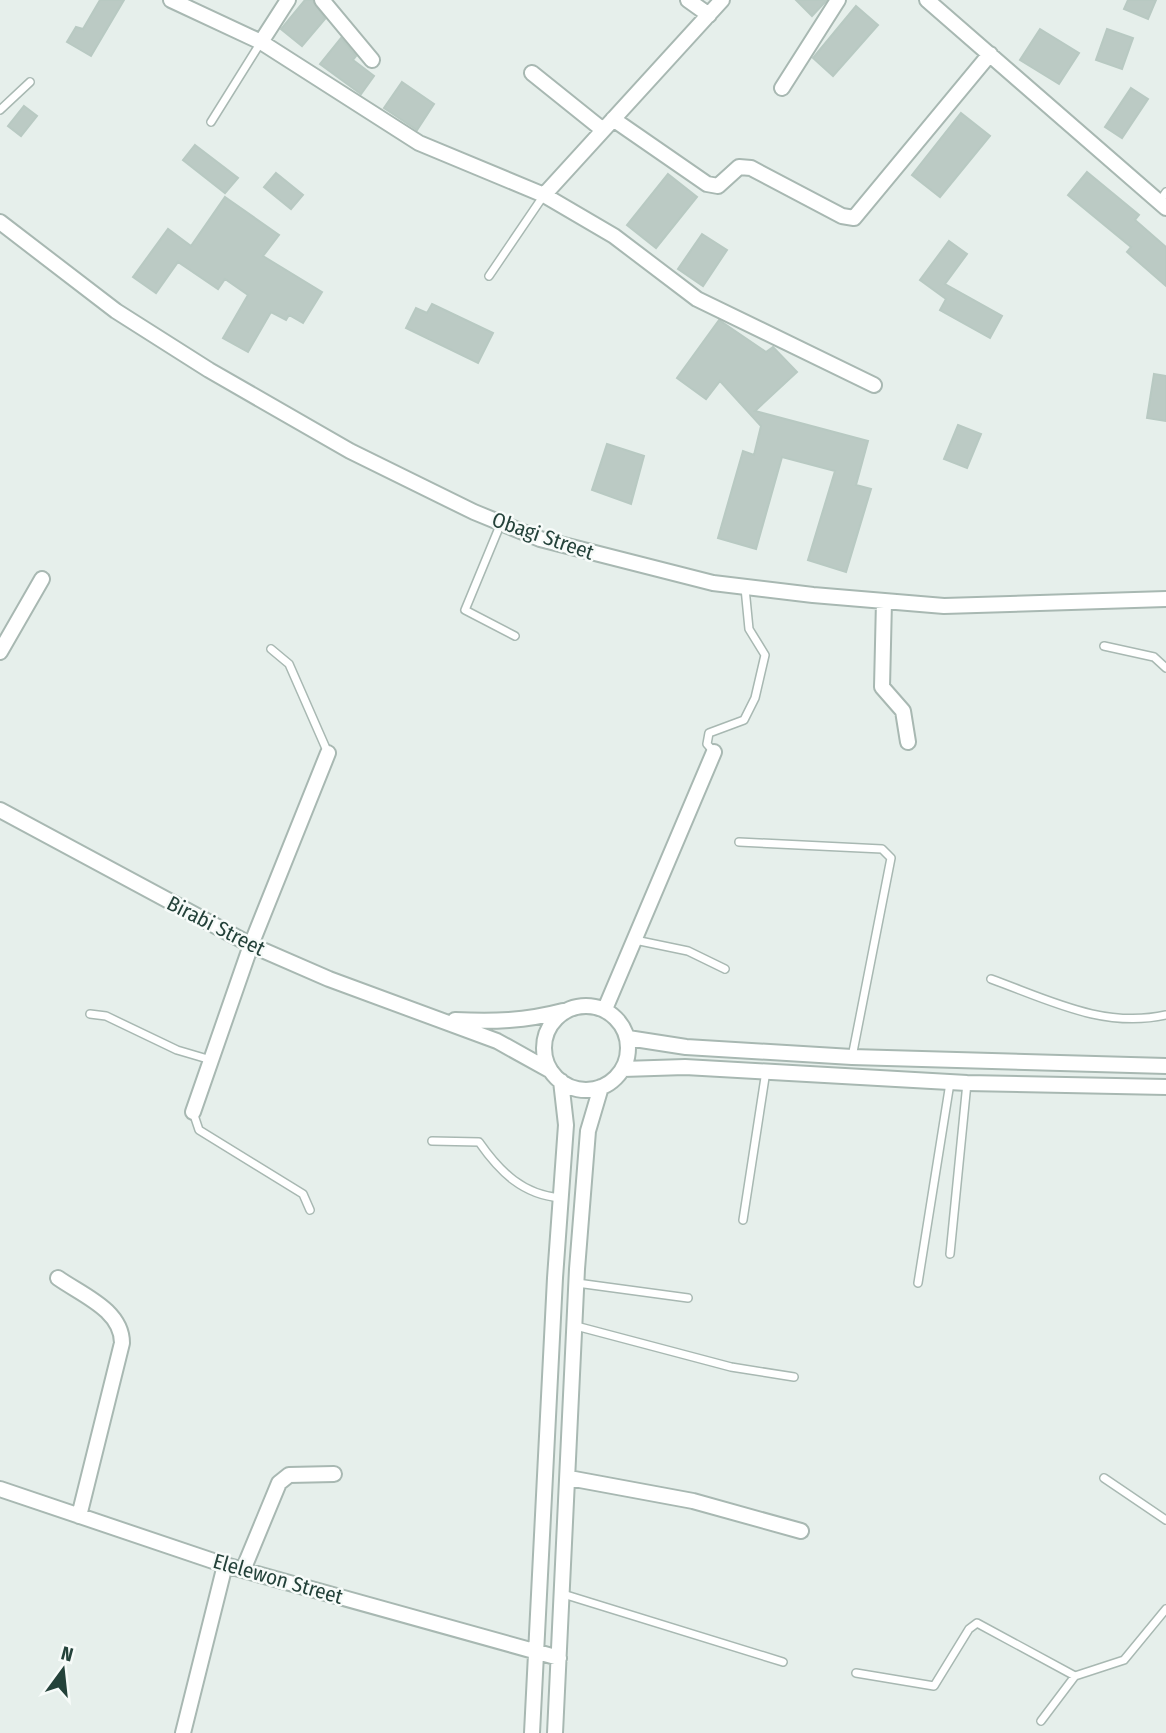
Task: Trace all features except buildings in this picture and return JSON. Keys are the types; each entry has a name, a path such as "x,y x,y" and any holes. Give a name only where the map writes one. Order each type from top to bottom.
{"street":[{"path":"171,0 261,42 419,142 544,195 614,236 697,299 874,384"},
{"path":"261,42 288,0"},
{"path":"322,0 372,60"},
{"path":"688,0 709,15"},
{"path":"544,195 722,0"},
{"path":"782,88 838,0"},
{"path":"927,0 1164,201"},
{"path":"613,119 707,184 718,186 739,167 751,168 842,216 854,218 990,54"},
{"path":"532,73 603,130"},
{"name":"Obagi Street","path":"0,222 116,311 209,370 351,451 540,539 713,583 884,601 944,606 1166,599"},
{"path":"0,652 42,579"},
{"path":"884,601 883,687 903,711 908,742"},
{"path":"605,1009 714,752"},
{"path":"193,1112 251,945 328,753"},
{"name":"Birabi Street","path":"0,810 251,945 329,979 443,1019"},
{"path":"592,1005 605,1009 619,1021 628,1038 627,1059 623,1069 601,1087 587,1090 556,1077 497,1041 443,1019 499,1023 532,1020 592,1005"},
{"path":"532,1733 566,1125 556,1077 543,1045 546,1031 565,1011"},
{"path":"628,1038 686,1047 852,1057 1166,1066"},
{"path":"623,1069 685,1067 967,1083 1166,1087"},
{"path":"557,1733 577,1283 587,1131 601,1087"},
{"path":"58,1278 114,1317 122,1328 122,1343 79,1516"},
{"path":"243,1570 279,1483 289,1475 334,1474"},
{"path":"569,1478 705,1504 801,1531"},
{"name":"Elelewon Street","path":"0,1489 225,1565 559,1658"},
{"path":"183,1733 225,1565"}],"lane":[{"path":"211,122 261,42"},
{"path":"0,110 30,82"},
{"path":"489,276 544,195"},
{"path":"501,523 465,610 515,636"},
{"path":"714,752 707,744 709,733 744,720 755,698 765,654 749,629 745,587"},
{"path":"1104,646 1154,657 1166,668"},
{"path":"271,649 289,664 328,753"},
{"path":"739,842 882,849 891,858 852,1057"},
{"path":"634,940 688,951 725,969"},
{"path":"991,979 1103,1019 1147,1019 1166,1015"},
{"path":"90,1014 106,1016 177,1050 211,1060"},
{"path":"743,1220 766,1070"},
{"path":"918,1283 950,1082"},
{"path":"950,1254 967,1083"},
{"path":"193,1112 198,1130 303,1194 310,1210"},
{"path":"432,1141 479,1142 503,1173 528,1191 561,1198"},
{"path":"577,1283 688,1298"},
{"path":"576,1326 731,1367 794,1377"},
{"path":"1104,1478 1166,1520"},
{"path":"563,1594 783,1662"},
{"path":"1041,1721 1075,1676 1124,1660 1166,1609"},
{"path":"856,1673 934,1686 969,1629 976,1623 1075,1676"}]}
